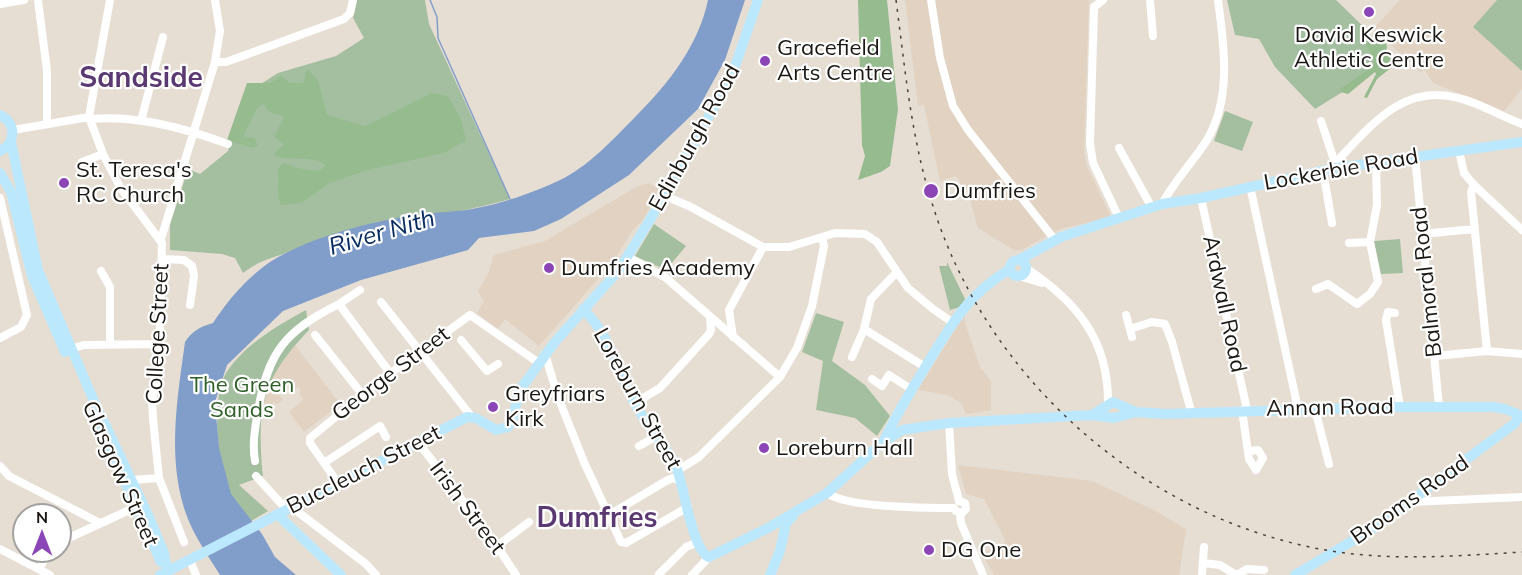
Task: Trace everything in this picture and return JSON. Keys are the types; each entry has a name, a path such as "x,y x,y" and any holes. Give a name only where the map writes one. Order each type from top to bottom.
{"main road":[{"name":"Edinburgh Road","path":"466,418 491,429 503,430 512,422 519,390 542,359 619,270 732,75 758,0"},
{"path":"0,104 2,116 13,130 11,142 38,270 68,350"},
{"path":"0,151 11,142"},
{"name":"Lockerbie Road","path":"882,443 911,389 966,303 982,289 1019,269 1033,253 1054,240 1157,206 1323,171 1336,165 1376,162 1522,142"},
{"path":"0,173 10,192 28,268 68,350"},
{"name":"Loreburn Street","path":"584,309 611,345 637,407 657,436 679,476 698,542 703,554 709,557"},
{"name":"Glasgow Street","path":"68,350 132,480 164,553 163,573"},
{"name":"Glasgow Street","path":"68,350 163,573"},
{"name":"Annan Road","path":"1114,408 1166,414 1191,411 1400,406 1505,409 1520,417"},
{"path":"709,557 768,528 827,493 882,443 912,428 949,423 1090,415 1114,408"},
{"path":"898,411 900,421 912,428"},
{"name":"Brooms Road","path":"1295,575 1374,528 1514,424 1520,417"},
{"name":"Buccleuch Street","path":"163,573 466,418"},
{"path":"770,575 780,551 786,523 797,511"},
{"path":"282,512 341,575"},
{"path":"768,528 780,526 785,531"},
{"path":"164,553 190,560"}],"street":[{"path":"0,4 24,0"},
{"path":"38,0 47,71 47,123"},
{"path":"89,118 110,0"},
{"path":"161,239 215,62 220,31 215,0"},
{"path":"215,62 226,62 344,20 350,13 353,0"},
{"path":"932,0 940,58 953,106 968,130 1054,240"},
{"path":"1103,0 1094,7 1091,155 1119,218"},
{"path":"1150,0 1153,36"},
{"path":"1119,148 1157,206 1208,137 1216,118 1225,55 1218,0"},
{"path":"141,121 163,38"},
{"path":"1321,121 1336,165 1386,111 1434,94 1460,98 1522,124"},
{"path":"13,130 89,118 141,121 194,132 228,144"},
{"name":"College Street","path":"89,118 103,154 120,187 161,239 163,260 160,344 152,399 159,478 184,542"},
{"path":"1459,150 1464,173 1522,230"},
{"path":"82,162 103,154"},
{"name":"Balmoral Road","path":"1415,156 1439,407"},
{"path":"1316,289 1328,284 1358,304 1370,294 1378,282 1370,242 1377,205 1376,162"},
{"path":"1323,171 1332,223"},
{"path":"1474,185 1471,192 1487,351"},
{"path":"1250,186 1298,409"},
{"path":"663,195 691,207 763,247 789,247 845,232 865,234 877,242 908,288 952,322"},
{"path":"0,198 3,227 27,315 21,327 0,338"},
{"name":"Ardwall Road","path":"1201,198 1245,410 1248,451"},
{"path":"1422,234 1474,229"},
{"path":"609,515 666,481 679,476 780,377 797,348 812,306 824,246 822,238"},
{"path":"1349,243 1370,242"},
{"path":"733,337 728,316 729,310 763,247"},
{"path":"628,257 659,273 780,377"},
{"path":"163,260 184,260 192,266 194,276 190,305"},
{"path":"1019,269 1048,284 1066,297 1085,321 1099,350 1114,408"},
{"path":"101,271 110,287 110,344"},
{"path":"852,357 864,329 873,296 897,272"},
{"path":"255,461 253,438 260,397 266,370 274,355 285,341 305,323 360,290"},
{"path":"381,302 420,351 466,418"},
{"path":"339,304 390,373"},
{"path":"1395,313 1388,312 1386,320 1400,406"},
{"name":"George Street","path":"324,462 310,443 314,435 420,351 457,333 470,315 542,359"},
{"path":"1126,315 1131,333 1152,322 1165,324 1191,411"},
{"path":"710,317 728,316"},
{"path":"637,407 645,397 660,388 709,334 710,317"},
{"path":"864,329 926,367"},
{"path":"457,333 487,371 498,364"},
{"path":"315,335 363,394"},
{"path":"68,350 110,344 160,344"},
{"path":"1435,356 1487,351 1522,354"},
{"path":"542,359 622,543 687,507"},
{"path":"872,380 882,386 889,375 911,389"},
{"path":"1315,409 1329,464"},
{"path":"949,423 952,474 961,523 983,575"},
{"path":"338,483 324,462 380,426 386,437"},
{"path":"639,446 657,436"},
{"name":"Irish Street","path":"418,442 497,546 516,575"},
{"path":"0,466 9,476 100,523"},
{"path":"256,476 282,512"},
{"path":"132,480 159,478"},
{"path":"827,493 840,499 882,505 958,507"},
{"path":"1410,502 1522,497"},
{"path":"72,536 136,507"},
{"path":"298,512 371,573"},
{"path":"497,546 530,522"},
{"path":"659,574 686,547 698,542"},
{"path":"1202,575 1204,547"},
{"path":"0,549 50,575"},
{"path":"692,575 709,557"},
{"path":"190,560 196,575"},
{"path":"39,569 43,563"},
{"path":"1203,563 1220,565 1236,575 1247,569 1264,570"}],"shaded area":[{"path":"905,0 1089,0 1084,152 1087,166 1111,217 1060,229 1021,250 1014,250 978,228 969,196 956,176 940,181 924,105 918,106"},
{"path":"1400,0 1522,0 1522,89 1504,111 1433,83 1424,69 1421,72 1373,29"},
{"name":"Dumfries Academy","path":"649,183 660,189 643,220 632,231 613,262 539,346 505,319 498,329 477,313 484,301 478,291 488,274 494,255 545,241 636,187"},
{"path":"965,313 965,323 980,367 991,381 991,410 966,414 961,403 948,395 918,390"},
{"path":"295,345 340,404 304,432 289,412 303,400 298,387 292,392 287,386 278,394 283,400 277,404 274,402 261,413 266,392 277,367"},
{"path":"958,465 1092,481 1154,510 1186,529 1179,575 994,575 982,554 1006,542 984,499 966,494"}],"green space":[{"path":"357,0 425,0 429,24 510,199 342,235 265,260 243,273 235,258 222,254 170,250 170,225 188,169 200,174 228,151 248,92 278,73 336,56 364,38 353,18"},
{"path":"858,0 887,0 898,109 890,166 881,172 858,180 865,156 862,145"},
{"path":"1227,0 1336,0 1368,31 1382,62 1370,75 1315,109 1275,67 1259,39 1235,35"},
{"path":"1497,0 1522,0 1522,71 1473,27"},
{"path":"1373,37 1381,39 1387,45 1386,54 1394,59 1392,67 1377,79 1367,98 1364,97 1375,72 1348,94 1341,92 1340,89 1368,70 1375,62 1366,44"},
{"path":"307,69 318,80 327,115 365,126 432,93 448,96 460,117 466,140 444,153 367,170 330,183 301,203 281,205 278,168 284,163 296,168 319,171 326,165 313,160 273,155 284,144 274,137 284,117 268,111 264,104 257,108 243,137 254,138 258,145 253,148 227,140 247,83 270,83 281,76 290,83 303,83"},
{"path":"1225,111 1253,122 1242,151 1214,141"},
{"path":"654,224 686,246 666,270 635,256"},
{"path":"1400,239 1403,273 1381,274 1374,241"},
{"path":"947,262 965,299 960,307 950,310 939,266 947,266"},
{"name":"The Green Sands","path":"306,310 309,330 281,364 266,396 261,432 263,476 239,485 268,511 251,521 231,495 222,469 217,416 221,384 226,373 242,353 273,329"},
{"path":"816,313 844,322 832,361 865,385 890,416 877,436 855,418 816,410 823,361 802,352"}],"water":[{"name":"River Nith","path":"708,0 745,0 725,60 698,109 629,175 561,219 534,231 479,238 468,250 361,280 283,311 227,365 215,402 219,448 231,494 262,534 275,557 296,575 220,575 188,519 177,476 175,431 177,409 185,342 190,335 213,323 235,293 253,275 273,260 300,246 370,224 429,213 466,210 516,198 558,181 580,168 611,142 650,102 671,76 698,32"}],"waterway":[{"path":"430,0 437,17 438,38 510,199"}],"railway":[{"path":"896,0 919,153 932,203 957,268 991,328 1033,383 1083,432 1138,474 1199,509 1263,535 1331,551 1378,556 1426,557 1522,552"}],"place":[{"name":"David Keswick Athletic Centre","path":"1369,12"},
{"name":"Gracefield Arts Centre","path":"765,61"},
{"name":"St. Teresa's RC Church","path":"64,183"},
{"name":"Dumfries","path":"931,191"},
{"name":"Dumfries Academy","path":"549,268"},
{"name":"Greyfriars Kirk","path":"493,407"},
{"name":"Loreburn Hall","path":"764,448"},
{"name":"DG One","path":"929,550"}],"district":[{"name":"Sandside","path":"141,79"},
{"name":"Dumfries","path":"597,519"}]}
